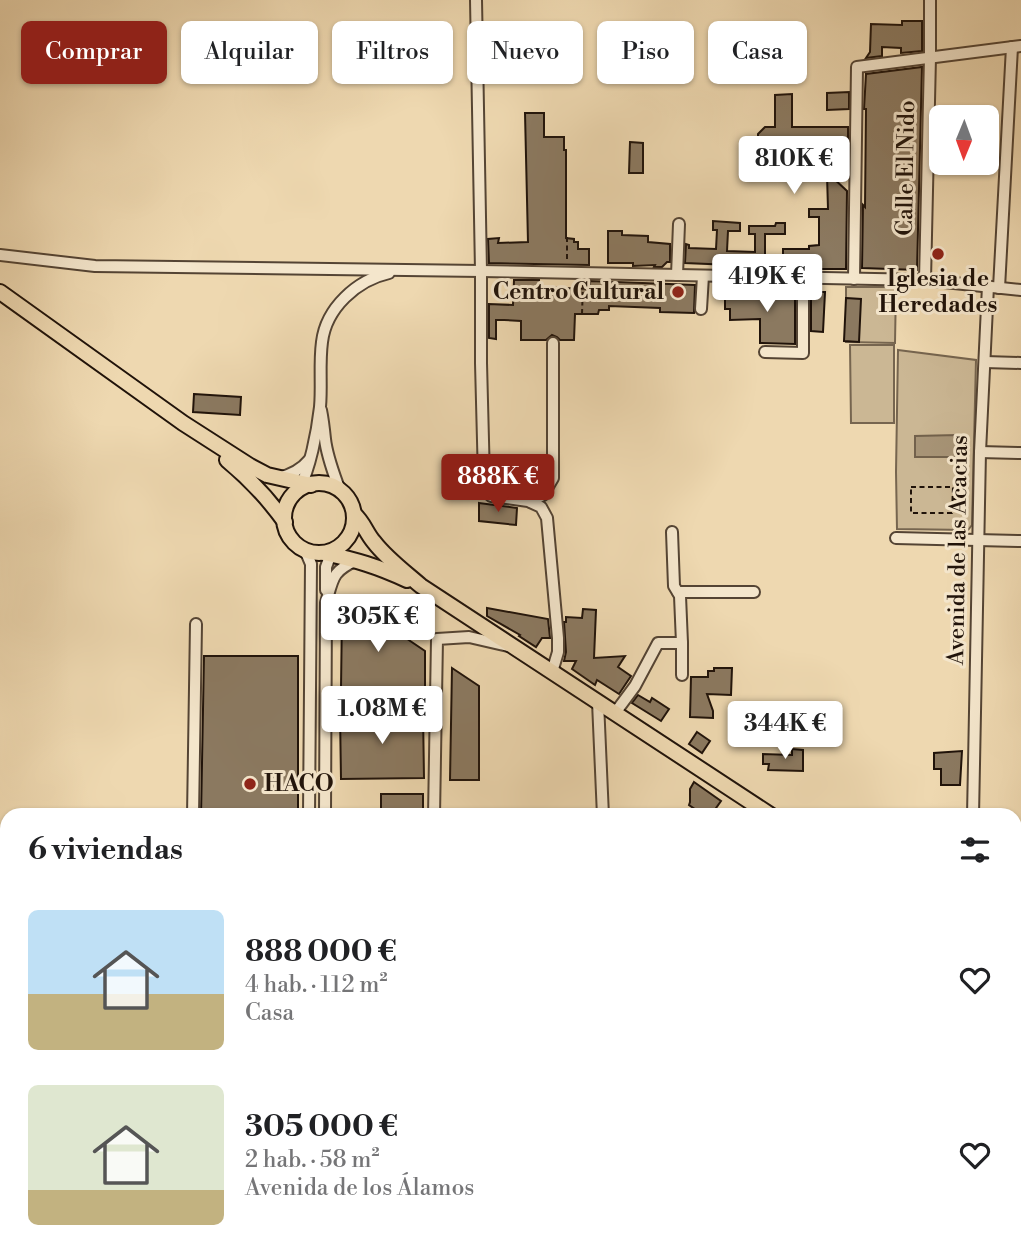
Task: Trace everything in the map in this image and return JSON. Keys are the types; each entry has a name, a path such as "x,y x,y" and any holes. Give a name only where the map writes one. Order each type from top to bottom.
{"main road":[{"path":"0,292 183,423 250,466 267,475 304,486 321,484 340,491 347,497 354,514 372,540 421,586 760,808"},
{"path":"183,423 245,475 285,522"},
{"path":"304,486 290,499 286,510 285,522 295,543 305,550 328,553 376,566 421,586"},
{"path":"328,553 340,546 351,532 354,514"}],"street":[{"path":"476,0 485,488 491,495 531,502 541,507 547,518 558,638 558,652 552,672"},
{"name":"Calle El Nido","path":"925,280 930,0"},
{"path":"854,279 857,67 1016,46"},
{"name":"Avenida de las Acacias","path":"973,808 985,362 1016,46"},
{"path":"677,275 679,224"},
{"path":"0,255 95,266 925,280 1021,290"},
{"path":"304,486 320,407 322,338 329,318 343,300 363,283 402,270"},
{"path":"701,309 703,276"},
{"path":"765,352 803,353 803,278"},
{"path":"531,502 543,495 553,478 552,343"},
{"path":"985,362 1021,363"},
{"path":"320,407 330,463 340,491"},
{"path":"981,452 1021,453"},
{"path":"278,478 298,470 310,458"},
{"path":"672,532 674,586 680,596 682,675"},
{"path":"896,538 1021,541"},
{"path":"305,550 311,564 309,808"},
{"path":"325,808 328,553"},
{"path":"326,603 335,573 343,566 358,560"},
{"path":"678,592 754,592"},
{"path":"193,808 196,624"},
{"path":"434,808 436,639 469,637 514,647"},
{"path":"615,713 635,686 658,643 681,643"},
{"path":"598,702 603,808"}],"path":[{"path":"567,237 568,273"},
{"path":"582,314 583,273"},
{"path":"911,486 953,487 953,499 952,513 911,513 911,486"},
{"path":"953,499 980,499"}],"shaded area":[{"path":"846,287 896,287 895,343 846,342"},
{"path":"850,345 894,345 894,423 851,423"},
{"path":"898,350 976,360 972,525 968,530 897,529"},
{"path":"957,435 958,457 915,457 915,436"}],"building":[{"path":"902,21 922,21 922,51 901,53 901,48 882,47 882,56 866,58 870,52 871,24 902,25"},
{"path":"922,67 917,270 862,268 866,74"},
{"path":"849,92 849,109 827,110 827,93"},
{"path":"792,94 792,127 848,127 848,176 831,176 847,191 846,269 755,269 755,266 685,263 686,244 689,248 716,249 717,230 713,230 713,221 740,223 740,231 728,231 727,251 755,252 755,234 749,234 749,226 775,226 776,223 785,223 785,234 765,234 765,256 783,255 783,249 809,249 809,246 819,245 819,217 809,217 809,209 828,209 827,175 769,175 758,166 758,134 765,127 775,127 775,95"},
{"path":"525,113 544,113 544,137 564,137 566,238 578,242 578,249 589,249 589,265 489,263 488,239 499,238 498,243 528,242"},
{"path":"630,142 643,143 643,173 629,173"},
{"path":"608,231 622,231 622,235 648,236 648,242 670,244 670,262 662,267 608,263"},
{"path":"514,280 539,280 539,287 590,289 590,281 695,285 694,313 660,312 660,308 609,306 609,310 599,310 598,314 575,314 574,340 560,340 552,335 546,340 521,340 521,321 504,320 496,320 496,339 489,338 489,304 513,305"},
{"path":"761,289 795,290 795,344 760,343 760,319 730,320 730,309 725,309 725,295 761,294"},
{"path":"811,292 825,292 823,332 811,331"},
{"path":"846,298 861,299 859,342 844,341"},
{"path":"194,394 241,397 240,415 193,412"},
{"path":"479,503 517,508 516,525 479,521"},
{"path":"348,599 425,651 425,688 341,688 342,614"},
{"path":"487,608 548,619 550,638 542,638 536,647 487,616"},
{"path":"583,609 596,610 594,658 625,656 618,667 631,676 619,694 597,680 595,685 572,669 576,661 564,661 564,622 566,617 582,618"},
{"path":"204,656 298,656 298,808 201,808"},
{"path":"452,668 479,686 479,780 450,780"},
{"path":"714,668 732,668 731,695 707,694 713,718 690,717 691,677 708,677 708,671 714,671"},
{"path":"638,695 650,702 652,698 669,709 661,721 632,703"},
{"path":"423,713 424,778 341,779 340,714"},
{"path":"697,732 710,741 702,753 689,744"},
{"path":"792,749 803,750 803,771 768,770 769,764 763,764 763,754 792,755"},
{"path":"962,751 960,785 941,785 941,769 934,769 934,753"},
{"path":"694,782 721,801 716,808 693,808 689,805 690,789"},
{"path":"381,794 423,794 423,808 381,808"}],"place":[{"name":"Iglesia de Heredades","path":"938,254"},
{"name":"Centro Cultural","path":"678,292"},
{"name":"HACO","path":"250,784"}]}
